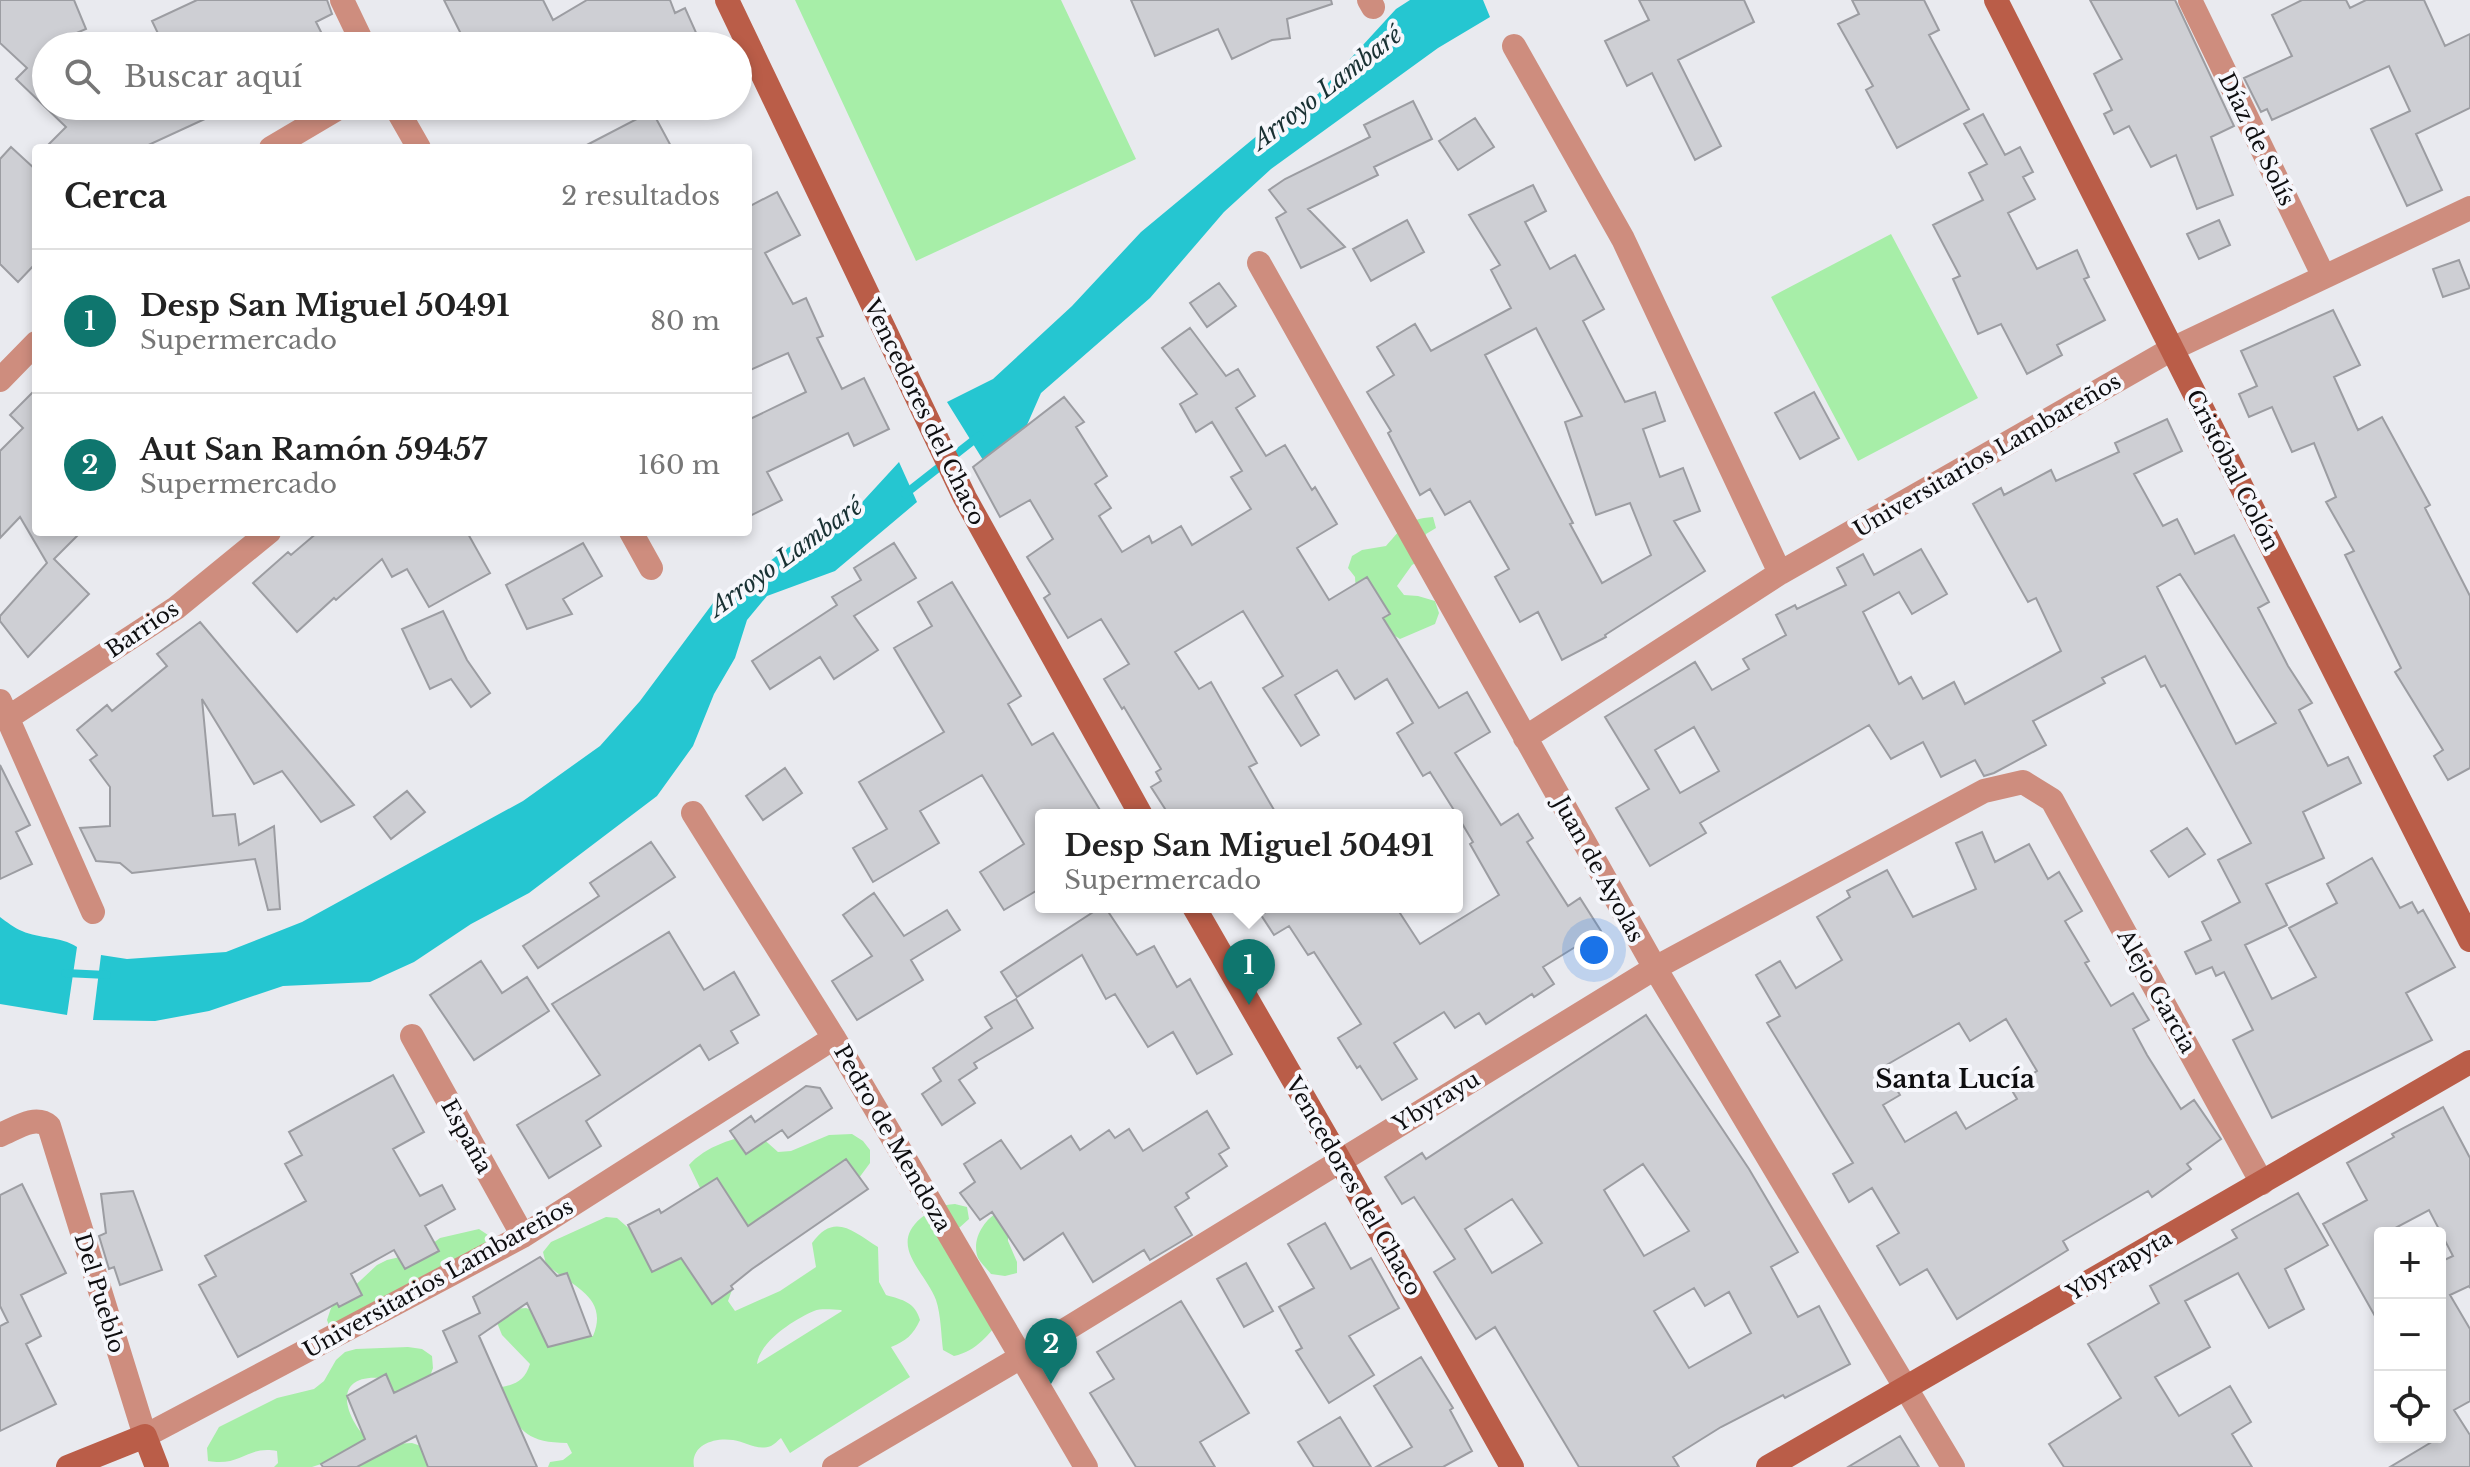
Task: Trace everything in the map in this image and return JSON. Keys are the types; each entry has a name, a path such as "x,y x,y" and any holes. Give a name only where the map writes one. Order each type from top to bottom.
{"street":[{"path":"342,0 357,32"},
{"name":"Vencedores del Chaco","path":"727,0 742,32"},
{"name":"Cristóbal Colón","path":"1996,0 2470,940"},
{"name":"Díaz de Solís","path":"2190,0 2324,277"},
{"path":"1514,46 1623,239 1780,573"},
{"name":"Vencedores del Chaco","path":"752,53 965,498 1138,809"},
{"path":"278,144 318,120"},
{"path":"403,120 417,144"},
{"name":"Universitarios Lambareños","path":"1525,738 1780,573 2172,349 2470,208"},
{"name":"Juan de Ayolas","path":"1259,263 1655,968 1953,1467"},
{"path":"0,380 32,347"},
{"name":"Barrios","path":"4,709 176,608 264,536"},
{"path":"633,536 651,568"},
{"path":"4,709 93,912"},
{"name":"Ybyrayu","path":"834,1467 1021,1357 1339,1159 1655,968 1984,791 2023,782 2052,800"},
{"name":"Alejo Garcia","path":"2052,800 2262,1183"},
{"name":"Pedro de Mendoza","path":"693,813 834,1038 1086,1467"},
{"name":"Vencedores del Chaco","path":"1197,913 1512,1467"},
{"name":"España","path":"412,1036 523,1236"},
{"name":"Universitarios Lambareños","path":"68,1467 145,1436 523,1236 834,1038"},
{"name":"Ybyrapyta","path":"1768,1467 2470,1062"},
{"name":"Del Pueblo","path":"0,1135 33,1121 43,1121 49,1126 157,1467"}],"green space":[{"path":"795,0 1061,0 1136,159 916,261"},
{"path":"1891,234 1978,398 1858,461 1771,297"},
{"path":"1433,517 1436,528 1426,534 1422,559 1412,565 1397,586 1404,595 1435,601 1439,613 1435,624 1400,639 1364,604 1355,577 1348,568 1352,556 1362,550 1386,546 1406,525"},
{"path":"852,1134 870,1150 870,1163 856,1182 741,1229 701,1190 689,1165 712,1148 740,1138 759,1135 778,1152 791,1151 829,1135"},
{"path":"955,1204 967,1207 969,1219 959,1228 1003,1317 976,1346 954,1356 943,1350 936,1300 912,1259 908,1239 921,1218 937,1208"},
{"path":"998,1212 1008,1217 1008,1241 1017,1262 1017,1273 1005,1276 991,1274 976,1251 980,1231"},
{"path":"606,1217 617,1218 657,1253 678,1245 732,1290 728,1301 735,1311 780,1291 816,1267 812,1243 828,1228 844,1227 878,1247 879,1282 886,1295 908,1303 918,1314 920,1320 912,1334 891,1347 910,1377 790,1453 781,1438 771,1446 761,1447 726,1439 711,1441 700,1448 694,1459 694,1467 548,1467 550,1462 563,1460 572,1453 567,1443 530,1436 516,1422 502,1387 520,1380 530,1364 502,1335 496,1320 501,1310 526,1308 541,1313 580,1338 593,1336 597,1322 592,1301 546,1264 543,1252 551,1242","holes":["817,1310 842,1311 757,1364 771,1339 798,1319"]},
{"path":"479,1229 488,1235 487,1245 331,1331 327,1320 331,1308 377,1265 421,1252 440,1238"},
{"path":"408,1347 422,1349 432,1356 433,1368 429,1379 400,1395 379,1378 363,1379 353,1384 347,1403 356,1426 374,1445 412,1443 424,1447 434,1467 339,1467 321,1464 312,1467 274,1467 278,1463 277,1451 267,1450 229,1461 208,1461 207,1448 219,1427 277,1398 314,1389 324,1381 336,1360 345,1352"}],"water":[{"path":"1410,0 1483,0 1490,17 1438,48 1271,169 1224,212 1150,298 1041,393 1023,434 983,460 947,402 993,379 1072,306 1141,232 1276,120 1318,94 1396,9"},
{"path":"899,462 917,502 835,571 767,596 747,620 735,658 714,694 693,746 657,796 529,893 471,924 414,962 370,982 283,986 209,1011 155,1021 93,1020 101,955 127,959 226,952 302,922 523,801 600,746 640,701 716,599 740,585 784,550 854,511"},
{"path":"0,917 22,931 77,947 67,1015 0,1004"}],"building":[{"path":"0,0 74,0 86,29 79,32 32,32 32,94 16,79 27,68 0,43"},
{"path":"197,0 327,0 332,14 316,22 321,32 157,32 152,21"},
{"path":"444,0 543,0 553,20 587,0 670,0 675,13 685,8 696,32 460,32"},
{"path":"1131,0 1331,0 1332,4 1287,19 1290,38 1272,40 1232,59 1218,29 1155,56"},
{"path":"1639,0 1744,0 1754,22 1678,60 1721,146 1695,160 1652,73 1627,86 1605,41 1649,20"},
{"path":"1852,0 1924,0 1939,30 1929,35 1969,109 1897,148 1866,90 1873,86 1838,24 1859,14"},
{"path":"2090,0 2175,0 2234,126 2211,137 2233,195 2197,209 2176,155 2151,167 2129,126 2114,134 2104,114 2112,110 2094,74 2122,59"},
{"path":"2302,0 2346,0 2350,8 2366,0 2424,0 2445,46 2470,34 2470,108 2416,134 2442,190 2407,206 2371,129 2410,111 2389,66 2272,120 2267,109 2261,112 2244,78 2292,56 2272,15"},
{"path":"1413,101 1432,139 1374,167 1378,175 1308,209 1345,247 1301,268 1276,218 1286,212 1269,190 1370,137 1364,125"},
{"path":"1983,114 2005,155 2020,147 2033,172 2023,177 2035,199 2008,213 2037,269 2077,250 2089,277 2084,279 2105,320 2057,345 2062,355 2027,374 2001,324 1978,334 1953,279 1960,276 1933,225 1983,200 1969,173 1987,164 1964,124"},
{"path":"1475,118 1494,147 1458,170 1439,141"},
{"path":"59,120 203,120 151,144 49,144 66,127"},
{"path":"635,120 657,120 670,144 589,144"},
{"path":"11,147 32,166 32,267 18,282 0,264 0,159"},
{"path":"1533,185 1546,211 1525,222 1550,269 1575,255 1604,309 1583,321 1625,402 1655,392 1665,421 1643,429 1660,477 1683,468 1700,511 1674,521 1705,571 1606,637 1562,660 1538,612 1520,622 1495,577 1509,569 1470,501 1445,515 1430,489 1420,495 1388,433 1391,431 1367,392 1394,375 1377,347 1415,324 1431,351 1511,308 1491,270 1500,265 1469,215","holes":["1536,328 1582,416 1565,422 1596,515 1630,503 1651,555 1602,583 1485,355"]},
{"path":"777,192 800,235 765,253 793,304 806,298 823,336 817,338 842,389 864,378 889,429 854,446 848,433 767,472 782,500 752,515 752,418 806,392 788,353 752,369 752,205"},
{"path":"1407,220 1424,252 1371,281 1353,249"},
{"path":"2219,220 2230,245 2199,259 2187,234"},
{"path":"2459,260 2470,288 2443,297 2433,269"},
{"path":"1219,283 1236,306 1207,327 1190,303"},
{"path":"2333,310 2360,365 2334,377 2358,430 2382,417 2430,505 2425,508 2470,596 2470,768 2448,780 2434,756 2443,750 2395,672 2401,668 2345,555 2354,551 2326,502 2336,497 2314,443 2292,452 2272,407 2249,417 2239,394 2257,386 2241,351"},
{"path":"1190,328 1226,376 1238,369 1255,396 1236,408 1266,456 1285,445 1337,524 1297,548 1329,600 1367,577 1390,614 1383,618 1439,708 1467,692 1490,732 1455,753 1501,825 1518,814 1533,838 1527,842 1568,906 1580,898 1601,931 1543,967 1554,984 1534,997 1532,994 1486,1024 1479,1013 1455,1028 1444,1012 1394,1043 1417,1079 1382,1100 1338,1038 1361,1024 1314,952 1308,955 1289,926 1274,935 1261,915 1400,913 1420,944 1499,895 1470,844 1473,842 1463,826 1463,809 1453,809 1430,772 1423,776 1397,733 1413,723 1387,679 1355,699 1337,670 1295,695 1319,735 1301,746 1263,688 1283,676 1243,611 1175,652 1199,689 1211,682 1257,763 1249,767 1274,809 1165,809 1151,787 1161,781 1156,772 1161,769 1104,679 1129,664 1101,619 1068,638 1044,598 1050,594 1027,557 1053,539 1030,500 1000,517 973,467 1064,397 1084,422 1076,427 1107,476 1095,484 1111,508 1099,516 1122,552 1149,536 1152,543 1181,526 1192,545 1251,509 1231,477 1242,471 1212,422 1196,432 1180,404 1197,394 1162,348"},
{"path":"1814,392 1839,438 1800,459 1775,413"},
{"path":"32,393 32,536 77,536 54,559 89,594 28,657 0,621 0,616 47,563 20,517 0,538 0,451 23,428 10,415"},
{"path":"2167,419 2182,451 2134,474 2163,526 2177,519 2195,554 2234,535 2269,602 2258,608 2288,666 2312,703 2299,710 2328,766 2348,757 2361,783 2303,812 2324,858 2266,884 2287,925 2245,945 2272,999 2316,977 2289,928 2337,903 2327,884 2372,858 2400,908 2412,902 2418,913 2423,910 2455,967 2406,993 2432,1040 2272,1118 2233,1040 2253,1030 2224,972 2216,976 2212,967 2196,974 2185,952 2211,940 2202,922 2240,902 2218,860 2251,843 2165,685 2161,687 2145,656 2102,678 2105,683 2033,721 2046,745 1984,776 1975,760 1941,777 1923,742 1891,759 1869,725 1700,823 1706,833 1650,866 1616,808 1649,789 1605,717 1695,662 1712,690 1749,669 1743,659 1786,635 1776,615 1795,605 1797,609 1846,585 1837,568 1863,554 1874,575 1921,549 1947,594 1912,614 1899,592 1863,612 1899,684 1911,677 1923,699 1954,682 1965,704 2061,651 2036,598 2028,602 1973,504 2001,488 2004,495 2051,470 2056,481 2119,452 2115,443","holes":["2180,574 2276,723 2236,744 2157,587","1694,727 1719,771 1680,793 1655,750"]},
{"path":"313,536 469,536 490,573 429,607 407,569 392,577 382,559 297,632 253,583 288,552 291,555"},
{"path":"583,543 602,576 563,599 572,614 527,629 506,585"},
{"path":"894,543 916,578 854,616 878,650 834,679 820,657 770,689 752,661 837,605 832,597 861,580 854,568"},
{"path":"952,582 1021,696 1008,704 1032,745 1053,733 1099,809 1035,809 1035,892 1004,910 980,872 1024,844 982,775 920,811 939,843 873,882 853,848 887,829 859,782 944,732 894,648 932,626 918,602"},
{"path":"443,611 467,660 490,693 471,707 451,679 430,689 402,629"},
{"path":"200,622 354,805 321,822 282,771 254,784 202,699 213,816 235,814 239,845 274,826 280,909 268,910 255,859 132,873 120,863 96,861 80,828 110,826 110,787 90,760 97,755 77,730 107,705 112,711 167,666 157,654"},
{"path":"0,765 30,825 16,832 32,864 0,879"},
{"path":"785,768 802,793 763,820 746,796"},
{"path":"407,791 425,812 391,839 374,817"},
{"path":"2187,828 2205,854 2169,877 2151,851"},
{"path":"1982,832 1995,862 2029,844 2048,879 2059,872 2082,911 2065,921 2089,961 2085,963 2111,1006 2133,993 2149,1020 2133,1029 2147,1055 2181,1109 2194,1100 2221,1139 2187,1164 2191,1169 2152,1197 2148,1191 2063,1241 2068,1250 1957,1319 1927,1269 1900,1285 1877,1246 1899,1233 1872,1188 1849,1202 1833,1174 1853,1163 1767,1023 1780,1016 1756,975 1780,961 1796,988 1842,960 1817,917 1850,897 1847,891 1887,870 1913,917 1976,889 1956,843","holes":["2006,1019 2037,1071 2010,1087 2017,1099 1966,1129 1956,1112 1905,1142 1883,1105 1900,1095 1883,1067 1959,1023 1970,1041"]},
{"path":"651,842 675,877 538,968 523,946 599,896 590,883"},
{"path":"874,893 904,936 947,910 960,930 911,960 923,980 857,1020 832,981 872,956 843,915"},
{"path":"1092,913 1109,913 1137,955 1154,946 1177,987 1190,979 1232,1054 1197,1074 1173,1032 1148,1047 1115,994 1106,999 1082,955 1017,997 1001,972"},
{"path":"669,932 704,990 734,972 759,1015 731,1031 738,1043 709,1060 700,1045 586,1121 601,1146 549,1178 517,1125 600,1075 552,1004"},
{"path":"481,961 502,993 527,977 549,1011 474,1060 430,995"},
{"path":"1016,999 1033,1028 974,1063 977,1068 959,1080 975,1103 942,1125 922,1094 941,1081 933,1068 992,1028 985,1017"},
{"path":"1646,1015 1749,1169 1798,1252 1771,1267 1798,1317 1819,1306 1850,1364 1721,1427 1673,1457 1679,1467 1579,1467 1495,1327 1476,1339 1434,1272 1455,1259 1414,1197 1402,1204 1385,1177 1422,1153 1426,1159","holes":["1643,1164 1689,1231 1644,1256 1604,1190","1512,1199 1542,1243 1492,1273 1465,1229","1694,1288 1705,1306 1729,1292 1751,1333 1689,1368 1654,1311"]},
{"path":"393,1075 424,1132 393,1149 420,1196 442,1185 455,1209 425,1226 439,1251 405,1269 394,1250 351,1274 362,1295 339,1307 337,1303 238,1357 199,1285 216,1276 205,1256 306,1201 285,1164 302,1155 289,1132"},
{"path":"806,1086 820,1088 832,1108 788,1138 782,1130 746,1154 730,1131 751,1116 755,1122"},
{"path":"2443,1107 2470,1158 2470,1288 2450,1295 2470,1329 2470,1401 2454,1410 2470,1435 2470,1467 2390,1467 2430,1443 2446,1443 2446,1259 2453,1256 2446,1243 2446,1227 2438,1227 2429,1210 2397,1227 2374,1227 2374,1314 2323,1224 2367,1200 2347,1163 2394,1137 2392,1134"},
{"path":"1207,1111 1229,1148 1219,1154 1227,1166 1186,1193 1189,1198 1175,1207 1192,1235 1150,1260 1144,1250 1093,1282 1063,1233 1024,1260 992,1212 980,1220 960,1193 975,1182 964,1164 1001,1140 1021,1169 1071,1136 1080,1150 1109,1130 1115,1138 1129,1129 1143,1151"},
{"path":"846,1159 868,1189 752,1269 731,1286 733,1289 712,1304 681,1258 652,1272 628,1225 659,1209 661,1213 717,1178 748,1226"},
{"path":"22,1184 66,1273 21,1295 41,1336 26,1344 56,1404 0,1431 0,1326 8,1322 0,1306 0,1195"},
{"path":"133,1191 162,1270 120,1285 114,1267 109,1269 99,1236 106,1233 101,1194"},
{"path":"2298,1193 2328,1245 2285,1269 2304,1309 2269,1328 2238,1273 2185,1301 2210,1347 2155,1377 2179,1416 2230,1386 2251,1422 2232,1434 2252,1467 2064,1467 2049,1444 2121,1398 2088,1344 2159,1303 2150,1286 2237,1238 2232,1230"},
{"path":"1325,1223 1351,1269 1371,1258 1399,1308 1349,1336 1374,1375 1329,1403 1296,1351 1302,1348 1279,1307 1314,1288 1288,1244"},
{"path":"540,1257 557,1276 567,1273 591,1336 548,1347 527,1303 479,1336 537,1467 428,1467 416,1436 357,1467 323,1467 321,1464 365,1439 347,1396 386,1374 394,1393 457,1362 443,1331 480,1313 473,1297"},
{"path":"1246,1263 1273,1311 1244,1327 1217,1279"},
{"path":"1181,1301 1249,1413 1200,1442 1215,1467 1136,1467 1090,1393 1114,1379 1097,1352"},
{"path":"1421,1357 1453,1408 1450,1410 1472,1451 1443,1467 1376,1467 1412,1447 1374,1386"},
{"path":"1340,1417 1371,1467 1314,1467 1298,1442"},
{"path":"1900,1436 1919,1467 1848,1467"}],"waterway":[{"name":"Arroyo Lambaré","path":"905,494 979,436"},
{"name":"Arroyo Lambaré","path":"65,973 107,975"}],"place":[{"name":"Desp San Miguel 50491","path":"1249,1005"},
{"name":"Aut San Ramón 59457","path":"1051,1384"}],"district":[{"name":"Santa Lucía","path":"1955,1079"}]}
